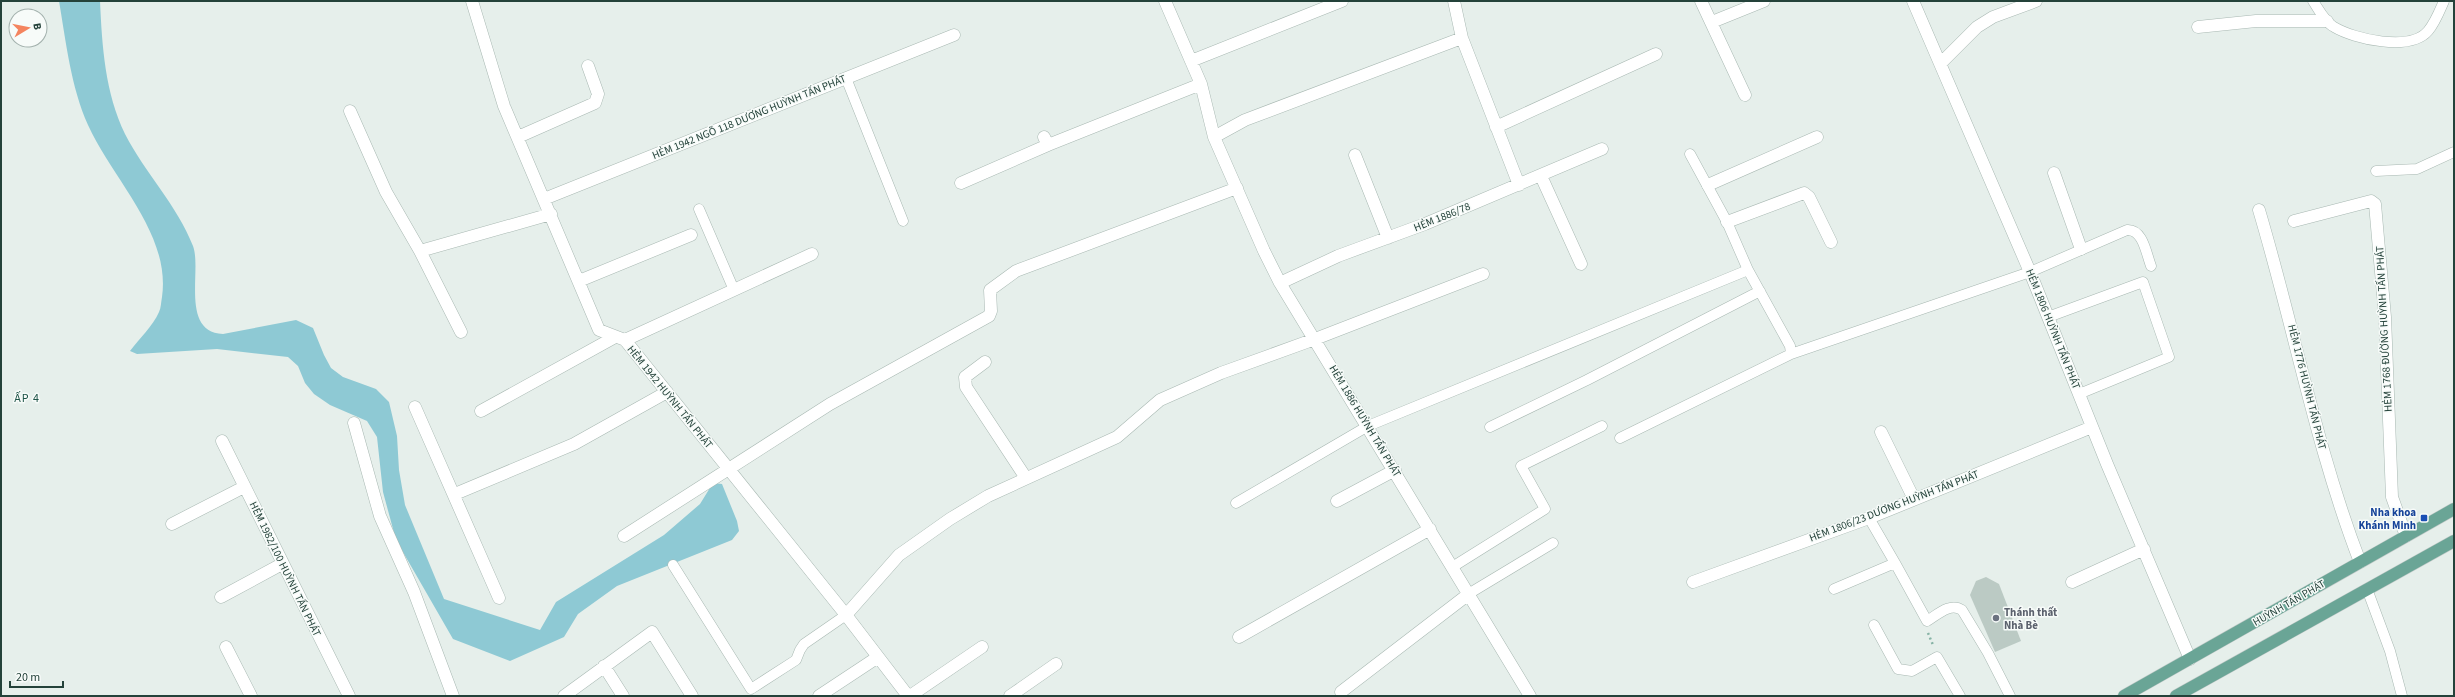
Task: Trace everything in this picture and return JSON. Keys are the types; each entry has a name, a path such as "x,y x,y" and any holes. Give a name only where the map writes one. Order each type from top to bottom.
{"main road":[{"name":"HUỲNH TẤN PHÁT","path":"2124,696 2454,509"},
{"path":"2176,696 2454,541"}],"street":[{"name":"HẺM 1942 HUỲNH TẤN PHÁT","path":"472,1 504,106 599,330 620,338 667,392 909,696"},
{"name":"HẺM 1886 HUỲNH TẤN PHÁT","path":"1165,1 1201,84 1214,138 1264,251 1280,283 1454,566 1530,696"},
{"path":"1191,61 1342,1"},
{"path":"1454,1 1462,38 1519,185"},
{"path":"1701,1 1745,95"},
{"path":"1712,22 1764,1"},
{"name":"HẺM 1806 HUỲNH TẤN PHÁT","path":"1913,1 2030,272 2092,427 2190,659"},
{"path":"1940,64 1977,27 1993,17 2036,1"},
{"path":"2198,27 2256,20 2327,21"},
{"name":"HẺM 1942 NGÕ 118 DƯƠNG HUỲNH TẤN PHÁT","path":"544,199 954,35"},
{"path":"1214,138 1245,120 1462,38"},
{"path":"1496,128 1656,54"},
{"path":"518,138 595,103 598,94 588,66"},
{"path":"961,182 1046,141 1201,84"},
{"path":"350,111 386,192 420,251 461,332"},
{"path":"1708,185 1817,137"},
{"name":"HẺM 1886/78","path":"1280,283 1338,256 1388,238 1519,185 1602,149"},
{"path":"1355,155 1388,238"},
{"path":"2054,174 2081,249"},
{"path":"1541,176 1581,264"},
{"path":"624,536 830,404 989,316 991,311 990,290 1016,271 1237,188"},
{"path":"1727,222 1804,193 1809,197 1831,242"},
{"name":"HẺM 1768 ĐƯỜNG HUỲNH TẤN PHÁT","path":"2294,221 2350,205 2370,201 2375,204 2385,317 2392,497 2406,536"},
{"name":"HẺM 1776 HUỲNH TẤN PHÁT","path":"2259,210 2283,289 2318,434 2345,522 2360,562"},
{"path":"420,251 551,214"},
{"path":"579,281 691,235"},
{"path":"481,411 620,338 734,290 812,254"},
{"path":"846,615 900,555 982,500 1026,478 1117,438 1160,400 1221,373 1315,339 1483,274"},
{"path":"985,362 965,377 966,387 1026,478"},
{"path":"455,494 574,444 667,392"},
{"path":"415,407 455,494 499,598"},
{"path":"354,423 380,516 414,592 453,696"},
{"name":"HẺM 1806/23 DƯƠNG HUỲNH TẤN PHÁT","path":"1693,582 1869,518 2092,427"},
{"path":"1882,432 1914,499"},
{"name":"HẺM 1982/100 HUỲNH TẤN PHÁT","path":"222,441 349,696"},
{"path":"1337,501 1395,470"},
{"path":"172,524 244,487"},
{"path":"1239,637 1430,529"},
{"path":"2072,582 2144,550"},
{"path":"221,597 282,564"},
{"path":"1341,692 1470,593"},
{"path":"564,696 652,632 692,696"},
{"path":"226,647 251,696"},
{"path":"909,696 982,647"},
{"path":"819,696 878,657"},
{"path":"1010,696 1056,664"},
{"path":"604,666 623,696"}],"lane":[{"path":"2313,1 2327,21 2334,27 2367,39 2394,42 2413,39 2428,31 2444,1"},
{"path":"846,78 903,221"},
{"path":"2376,171 2416,169 2454,152"},
{"path":"1690,154 1727,222 1748,270 1790,346 1791,354"},
{"path":"699,209 734,290"},
{"path":"1620,438 1791,354 2030,272 2081,249 2133,230 2139,234 2151,266"},
{"path":"1236,503 1368,426 1748,270"},
{"path":"2048,317 2143,282 2169,357 2079,394"},
{"path":"1490,427 1587,380 1760,291"},
{"path":"1454,566 1545,509 1521,466 1602,426"},
{"path":"1869,518 1927,621 1949,608 1957,607 1962,610 1988,653 2010,696"},
{"path":"1470,593 1553,543"},
{"path":"1834,589 1895,563"},
{"path":"673,565 751,689 796,660 804,644 846,615"},
{"path":"2367,589 2390,651 2402,696"},
{"path":"1874,625 1898,669 1912,671 1937,656 1960,696"}],"path":[{"path":"1927,621 1926,629 1937,656"}],"water":[{"path":"59,1 100,1 106,69 118,118 133,148 170,203 193,246 195,257 195,298 197,312 201,323 210,331 223,334 296,320 313,328 331,368 343,377 376,389 389,402 397,436 399,470 405,505 444,599 540,630 556,602 664,535 700,504 713,483 722,484 737,521 739,531 732,540 617,586 578,614 564,637 510,661 453,639 396,540 383,492 377,437 367,421 330,405 314,394 305,383 298,366 288,357 217,349 137,354 130,351 150,327 161,307 162,274 158,251 138,208 99,146 82,110 73,80"}],"building":[{"name":"Thánh thất Nhà Bè","path":"1986,577 1999,584 2021,641 1995,652 1970,595 1976,581"}],"place":[{"name":"Nha khoa Khánh Minh","path":"2424,518"},
{"name":"Thánh thất Nhà Bè","path":"1996,618"}],"district":[{"name":"ẤP 4","path":"27,398"}]}
